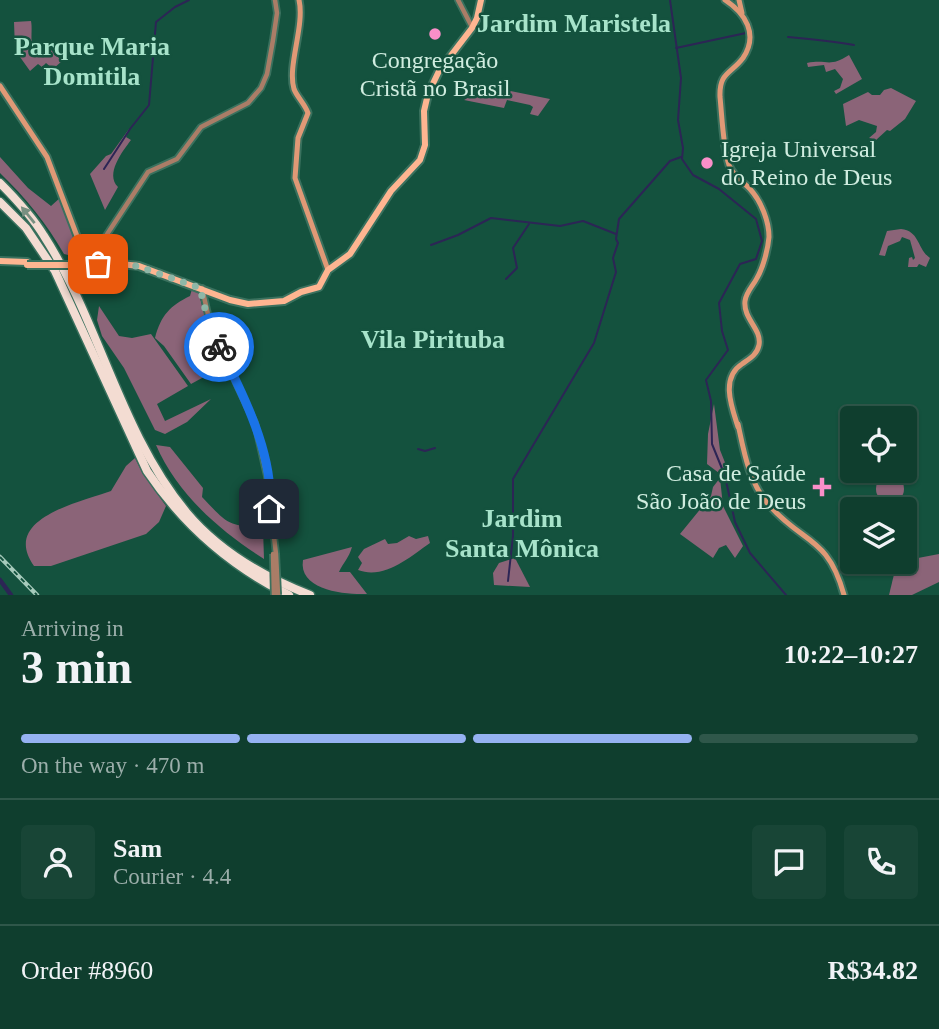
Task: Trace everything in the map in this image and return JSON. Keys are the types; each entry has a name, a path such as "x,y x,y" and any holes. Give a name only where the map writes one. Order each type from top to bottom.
{"highway":[{"path":"0,183 29,214 65,272 155,468 188,514 211,537 237,557 280,582 310,595"},
{"path":"0,202 26,228 55,271 148,471 161,491 207,542 262,582 289,595"}],"main road":[{"path":"300,0 304,12 296,50 294,88 308,113 298,138 295,178 328,270"},
{"path":"0,263 137,266 247,304 284,301 295,294 319,287 328,270 350,254 391,191 420,160 425,145 424,111 428,94 439,71 472,28 481,0"},
{"path":"725,0 742,13"},
{"path":"734,6 739,0"},
{"path":"739,0 749,29 748,46 742,59 725,74 720,85 727,158 735,175 759,200 769,237 760,271 744,304 747,317 758,335 759,345 754,356 736,368 729,384 749,469 773,507 827,551 840,572 845,595"},
{"path":"0,86 47,158 80,240 86,263"},
{"path":"80,240 88,252 104,260"},
{"path":"86,263 104,260 147,266 201,290"}],"street":[{"path":"86,263 148,172 177,159 201,127 248,103 261,88 267,74 273,40 277,13 275,0"},
{"path":"458,0 472,28"},
{"path":"201,290 212,331 255,422 267,475 276,595"}],"shaded area":[{"path":"31,21 34,47 37,50 51,50 62,61 53,69 46,63 42,67 38,64 30,71 15,50 14,22"},
{"path":"849,55 862,79 836,94 834,91 840,88 843,79 835,69 826,72 824,65 808,67 807,63 832,62"},
{"path":"495,88 550,99 538,116 530,114 533,107 530,105 507,100 504,108 464,100 475,94 487,94"},
{"path":"891,88 916,101 905,119 876,140 869,138 876,132 877,126 859,120 846,126 843,104 868,92 880,95"},
{"path":"129,129 126,137 131,140 114,170 114,182 118,187 105,210 90,174 111,154"},
{"path":"0,157 28,188 51,206 61,197 81,258 64,254 35,211 0,173"},
{"path":"901,229 912,233 930,258 926,267 919,264 917,267 908,267 909,258 915,258 910,240 902,237 900,241 888,246 885,256 879,255 887,231"},
{"path":"192,289 198,291 211,338 224,366 191,384 164,346 155,338 167,312 190,296"},
{"path":"99,306 119,336 132,338 151,334 188,386 157,404 165,421 211,399 187,422 165,434 155,430 124,368 102,336 97,320"},
{"path":"714,404 720,450 730,475 723,476 707,464 708,434"},
{"path":"156,445 170,447 203,488 202,497 228,522 263,528 264,559 201,510 176,480"},
{"path":"135,458 166,506 159,522 146,534 51,566 34,566 26,549 27,536 36,524 64,507 111,491 126,466"},
{"path":"720,478 723,506 743,546 735,558 726,545 719,548 713,558 680,534 711,496 713,487"},
{"path":"878,483 903,484 901,497 879,497 877,494"},
{"path":"409,536 416,539 428,536 430,543 387,570 358,570 362,563 358,557 364,549 385,539 388,544 397,543"},
{"path":"352,547 339,572 350,572 367,594 325,589 308,578 303,570 303,560"},
{"path":"939,554 939,582 912,595 889,595 894,574 917,574 917,558"},
{"path":"515,558 530,587 494,585 493,573 499,563"}],"waterway":[{"path":"104,169 149,105 156,22 189,0"},
{"path":"670,0 681,78 678,120 683,148 682,159 693,175 719,189 756,219 762,241 756,259 740,264 719,303 722,331 728,350 706,380 711,401 712,444 725,476 735,522 750,553 786,595"},
{"path":"676,48 746,33"},
{"path":"788,37 854,45"},
{"path":"508,581 513,536 513,479 594,343 616,272 613,258 618,243 616,239 619,219 670,161 681,157"},
{"path":"431,245 491,218 560,226 583,221 616,234"},
{"path":"506,279 517,268 513,248 529,224"},
{"path":"418,449 425,451 435,448"},
{"path":"0,580 11,595"}],"railway":[{"path":"0,557 37,595"}],"way so far":[{"path":"98,264 137,266 200,288 209,325 219,347"}],"place":[{"name":"Congregação Cristã no Brasil","path":"435,34"},
{"name":"Igreja Universal do Reino de Deus","path":"707,163"},
{"name":"Casa de Saúde São João de Deus","path":"822,487"}],"district":[{"name":"Jardim Maristela","path":"574,23"},
{"name":"Parque Maria Domitila","path":"92,61"},
{"name":"Vila Pirituba","path":"433,339"},
{"name":"Jardim Santa Mônica","path":"522,533"}],"route":[{"path":"219,347 255,422 267,475 269,509"}]}
